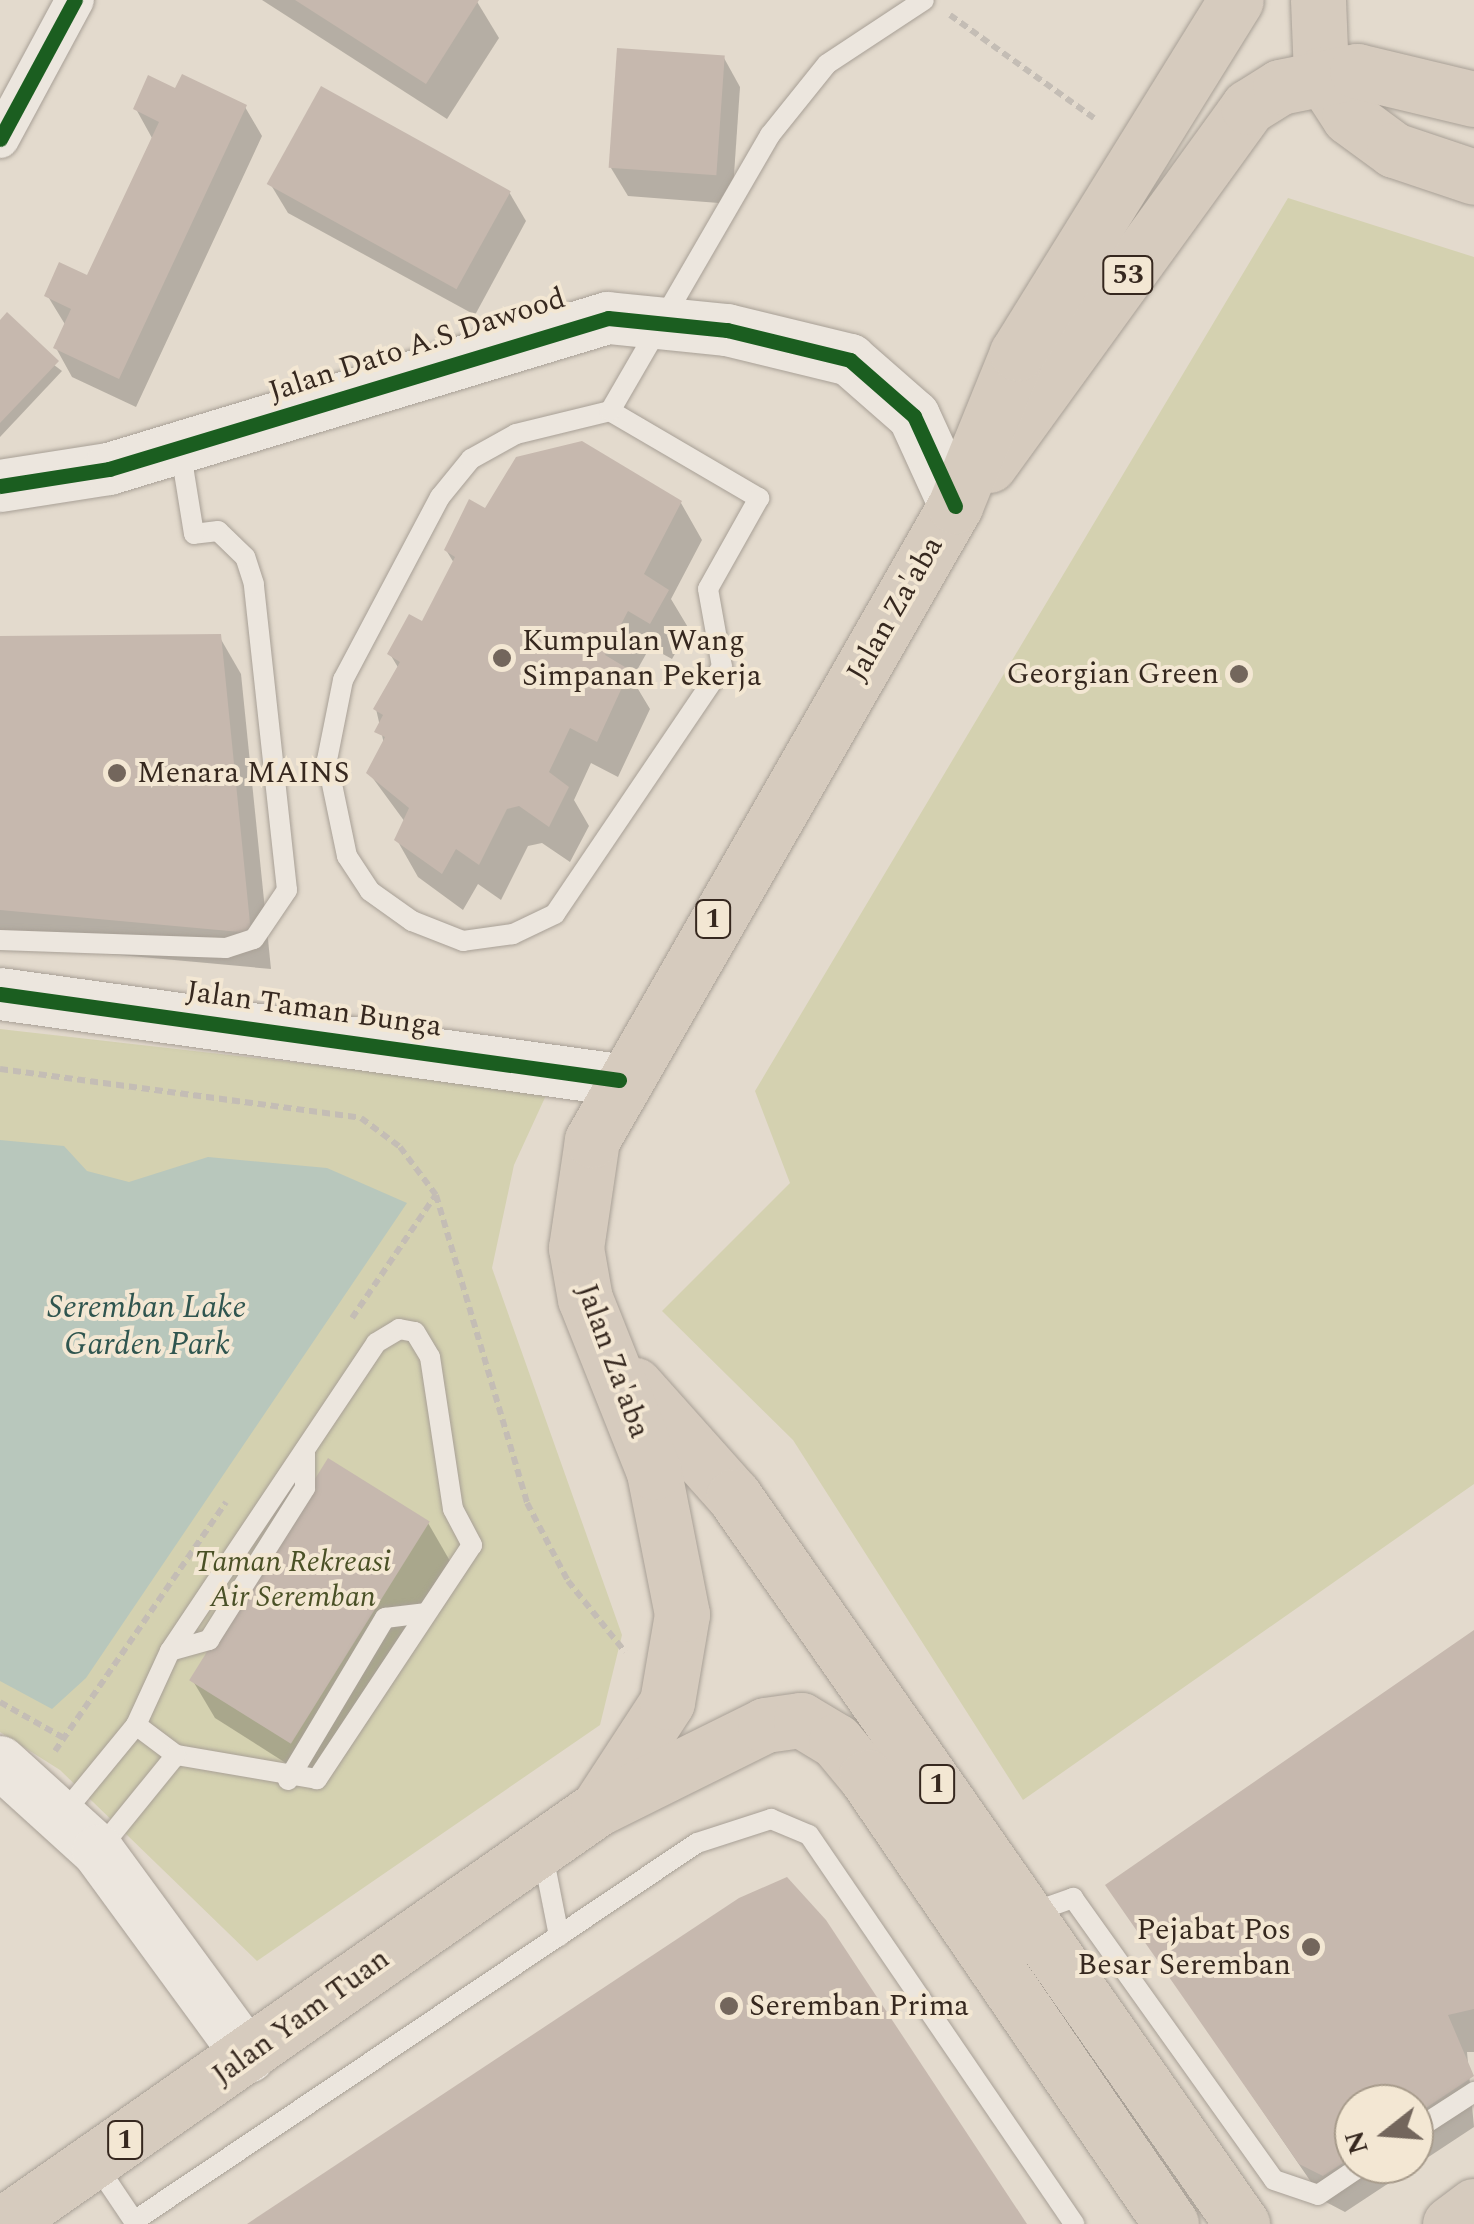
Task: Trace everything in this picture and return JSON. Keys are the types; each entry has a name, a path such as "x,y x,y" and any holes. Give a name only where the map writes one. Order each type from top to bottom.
{"highway":[{"name":"Jalan Za'aba","path":"598,1808 666,1702 682,1614 674,1548 612,1359 585,1299 576,1248 592,1140 619,1080 955,506 1017,352 1236,0"},
{"path":"1318,0 1321,74 1349,117 1394,150 1474,176"},
{"name":"Jalan Za'aba","path":"955,506 1054,386 1222,131 1280,87 1321,74"},
{"name":"53","path":"1321,74 1401,75 1474,98"},
{"name":"1","path":"612,1359 734,1496 1242,2224"},
{"name":"1","path":"598,1808 764,1726 801,1720 836,1740 1171,2224"},
{"name":"Jalan Yam Tuan","path":"3,2224 249,2057 541,1844 598,1808"},
{"path":"1450,2224 1474,2206"}],"street":[{"path":"0,139 75,0"},
{"name":"Jalan Dato A.S Dawood","path":"0,486 180,448 566,324 657,321 850,360 914,416 955,506"},
{"name":"Jalan Taman Bunga","path":"0,994 619,1080"},
{"path":"0,1762 80,1832 249,2057"}],"lane":[{"path":"610,411 759,498 708,589 722,667 556,914 513,934 463,941 370,891 347,856 326,760 329,719 440,496 471,459 516,434 610,411 657,321 770,135 827,64 924,0"},
{"path":"0,940 226,948 254,940 288,890 254,584 244,557 218,531 194,534 180,448"},
{"path":"80,1832 170,1651 305,1448 376,1343 399,1329 415,1332 430,1357 453,1508 472,1545 317,1779 288,1780 176,1754 136,1725"},
{"path":"288,1780 386,1618 425,1613"},
{"path":"80,1832 176,1754"},
{"path":"94,2161 135,2223 559,1936 732,1825 771,1819 810,1835 1074,2224"},
{"path":"541,1844 559,1936"},
{"path":"1027,1914 1074,1898 1274,2180 1318,2194 1334,2184"},
{"path":"1434,2119 1474,2092"}],"path":[{"path":"944,11 1094,118"},
{"path":"0,1069 361,1118 400,1147 442,1212 494,1417 527,1503 568,1581 666,1702"},
{"path":"0,1702 64,1738"}],"green space":[{"name":"Georgian Green","path":"1288,198 1474,257 1474,1484 1023,1800 793,1440 662,1311 790,1183 755,1091"},
{"name":"Taman Rekreasi Air Seremban","path":"0,1029 548,1091 514,1165 492,1268 622,1635 600,1725 257,1961 60,1770 0,1732"}],"water":[{"name":"Seremban Lake Garden Park","path":"0,1140 64,1146 87,1171 129,1182 208,1157 327,1168 407,1203 86,1678 52,1709 0,1681"}],"building":[{"path":"295,0 479,0 426,84"},
{"path":"617,48 725,56 716,175 609,168"},
{"path":"182,74 247,105 119,379 53,348 71,309 44,296 59,262 87,275 159,122 133,109 148,75 175,88"},
{"path":"321,86 511,191 456,289 267,184"},
{"path":"7,312 59,361 0,423 0,320"},
{"name":"Kumpulan Wang Simpanan Pekerja","path":"582,441 682,501 644,574 669,590 650,624 628,611 605,655 630,670 597,742 570,728 549,772 569,787 549,827 519,806 507,809 479,865 456,849 442,874 394,840 409,808 366,773 385,737 374,732 383,715 373,709 400,662 387,654 409,614 422,621 455,557 444,550 469,499 485,508 516,457"},
{"name":"Menara MAINS","path":"221,634 251,933 0,910 0,636"},
{"path":"328,1458 430,1522 291,1744 189,1680"},
{"name":"Pejabat Pos Besar Seremban","path":"1474,1630 1474,2009 1448,2015 1474,2076 1434,2103 1434,2084 1334,2084 1334,2169 1323,2176 1299,2164 1105,1885"},
{"name":"Seremban Prima","path":"787,1877 826,1920 1027,2224 247,2224 739,1898"}],"cycle path":[{"path":"0,139 75,0"},
{"path":"0,486 109,469 608,318 727,330 850,360 914,416 955,506"},
{"path":"0,994 619,1080"}],"place":[{"name":"Kumpulan Wang Simpanan Pekerja","path":"502,658"},
{"name":"Georgian Green","path":"1239,674"},
{"name":"Menara MAINS","path":"117,773"},
{"name":"Pejabat Pos Besar Seremban","path":"1311,1947"},
{"name":"Seremban Prima","path":"729,2006"}]}
